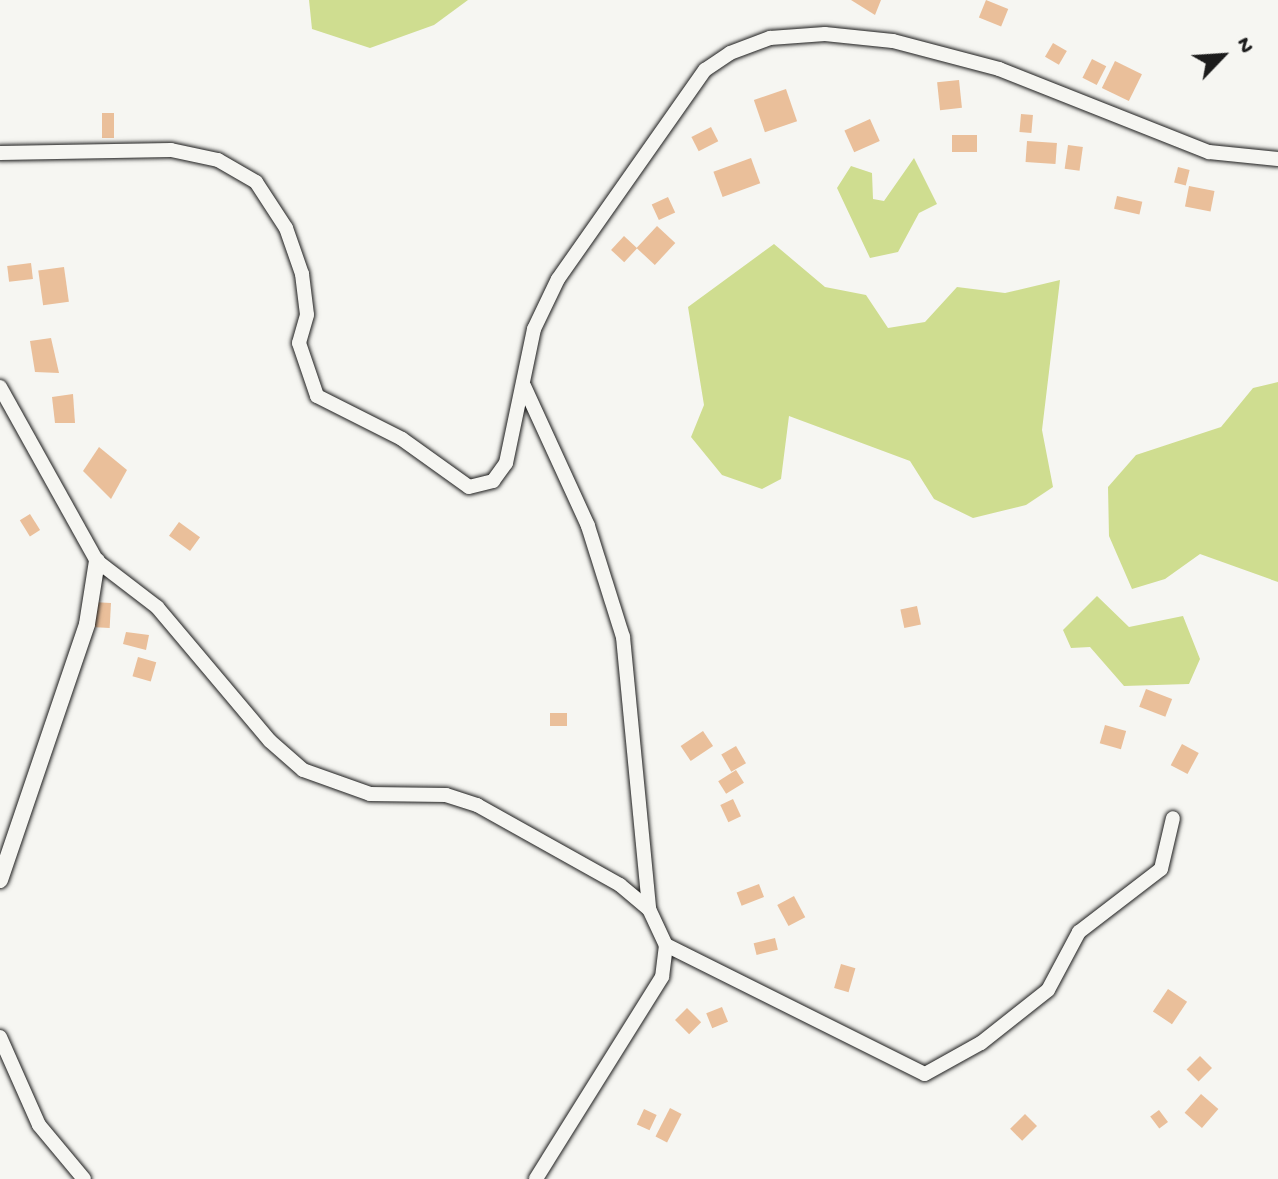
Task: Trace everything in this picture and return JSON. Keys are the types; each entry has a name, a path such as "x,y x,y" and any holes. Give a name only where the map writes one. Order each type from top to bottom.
{"street":[{"path":"0,153 171,150 218,160 256,182 286,228 302,274 307,315 299,343 317,396 402,439 469,487 493,481 506,463 534,329 558,279 705,70 770,38 825,34 950,53 1209,152 1278,159"},
{"path":"524,386 588,526 623,637 649,909 666,945 662,977 536,1179"},
{"path":"0,387 97,561 157,607 270,741 303,770 370,794 446,795 477,805 620,885 649,909"},
{"path":"0,877 87,624 97,561"},
{"path":"666,945 925,1074 981,1043 1048,990 1079,932 1161,869 1173,818"},
{"path":"0,1037 39,1125 84,1179"}],"green space":[{"path":"309,0 468,0 434,25 370,48 312,29"},
{"path":"914,158 937,204 919,213 898,252 870,258 837,188 851,166 872,173 873,199 884,201"},
{"path":"774,244 825,287 866,295 888,328 925,322 957,287 1005,293 1060,280 1042,430 1053,487 1026,505 973,518 934,499 910,461 789,416 781,479 762,489 722,475 691,437 704,405 688,307"},
{"path":"1278,382 1278,582 1200,554 1165,579 1132,589 1109,536 1108,487 1136,455 1221,427 1253,388"},
{"path":"1097,596 1129,627 1183,616 1200,659 1189,684 1124,686 1090,647 1071,648 1063,630"}],"building":[{"path":"851,0 881,0 875,15"},
{"path":"986,0 1008,9 1001,27 979,18"},
{"path":"1053,43 1067,51 1059,65 1045,57"},
{"path":"1092,59 1106,66 1097,85 1082,78"},
{"path":"1115,61 1142,74 1129,101 1102,88"},
{"path":"959,80 962,108 940,110 937,82"},
{"path":"786,89 797,121 765,132 754,100"},
{"path":"102,113 114,113 114,138 102,138"},
{"path":"1021,114 1033,115 1031,133 1019,132"},
{"path":"870,119 880,141 854,152 844,130"},
{"path":"711,127 718,141 699,151 691,137"},
{"path":"952,135 977,135 977,152 952,152"},
{"path":"1027,141 1057,143 1055,164 1026,162"},
{"path":"1068,145 1083,147 1080,171 1065,169"},
{"path":"751,158 760,183 723,197 713,172"},
{"path":"1178,167 1190,170 1186,185 1174,183"},
{"path":"1189,186 1215,191 1211,212 1185,207"},
{"path":"1117,196 1142,202 1139,215 1114,209"},
{"path":"668,197 675,212 659,220 652,205"},
{"path":"657,226 675,243 655,265 637,248"},
{"path":"624,236 637,248 624,262 611,250"},
{"path":"31,263 33,279 9,282 7,266"},
{"path":"64,267 69,302 43,305 38,271"},
{"path":"51,338 59,373 35,372 30,341"},
{"path":"73,394 75,423 55,423 52,397"},
{"path":"99,447 127,470 111,499 83,471"},
{"path":"30,514 40,530 30,536 20,520"},
{"path":"179,522 200,537 190,551 169,536"},
{"path":"92,602 111,603 110,628 91,627"},
{"path":"917,606 921,625 904,628 900,610"},
{"path":"126,632 149,635 146,650 123,644"},
{"path":"138,657 156,662 151,681 132,676"},
{"path":"1146,689 1172,699 1165,717 1139,707"},
{"path":"550,713 567,713 567,726 550,726"},
{"path":"1105,725 1126,731 1121,749 1100,743"},
{"path":"703,731 713,746 691,761 681,746"},
{"path":"1182,744 1199,753 1188,774 1171,765"},
{"path":"736,746 746,763 731,772 721,754"},
{"path":"736,770 744,783 726,794 718,781"},
{"path":"733,799 741,816 728,822 720,805"},
{"path":"759,884 764,897 742,906 737,893"},
{"path":"794,896 805,917 788,926 777,905"},
{"path":"775,938 778,950 757,955 754,943"},
{"path":"841,964 855,968 849,992 834,988"},
{"path":"1168,989 1187,1002 1172,1024 1153,1011"},
{"path":"722,1007 728,1022 712,1028 706,1013"},
{"path":"687,1008 701,1022 689,1034 675,1020"},
{"path":"1200,1056 1212,1068 1199,1081 1187,1069"},
{"path":"1201,1094 1218,1109 1202,1128 1185,1113"},
{"path":"670,1108 682,1114 667,1142 655,1137"},
{"path":"644,1109 657,1115 650,1130 637,1124"},
{"path":"1159,1110 1168,1122 1159,1129 1150,1117"},
{"path":"1025,1114 1037,1126 1022,1141 1010,1129"}]}
